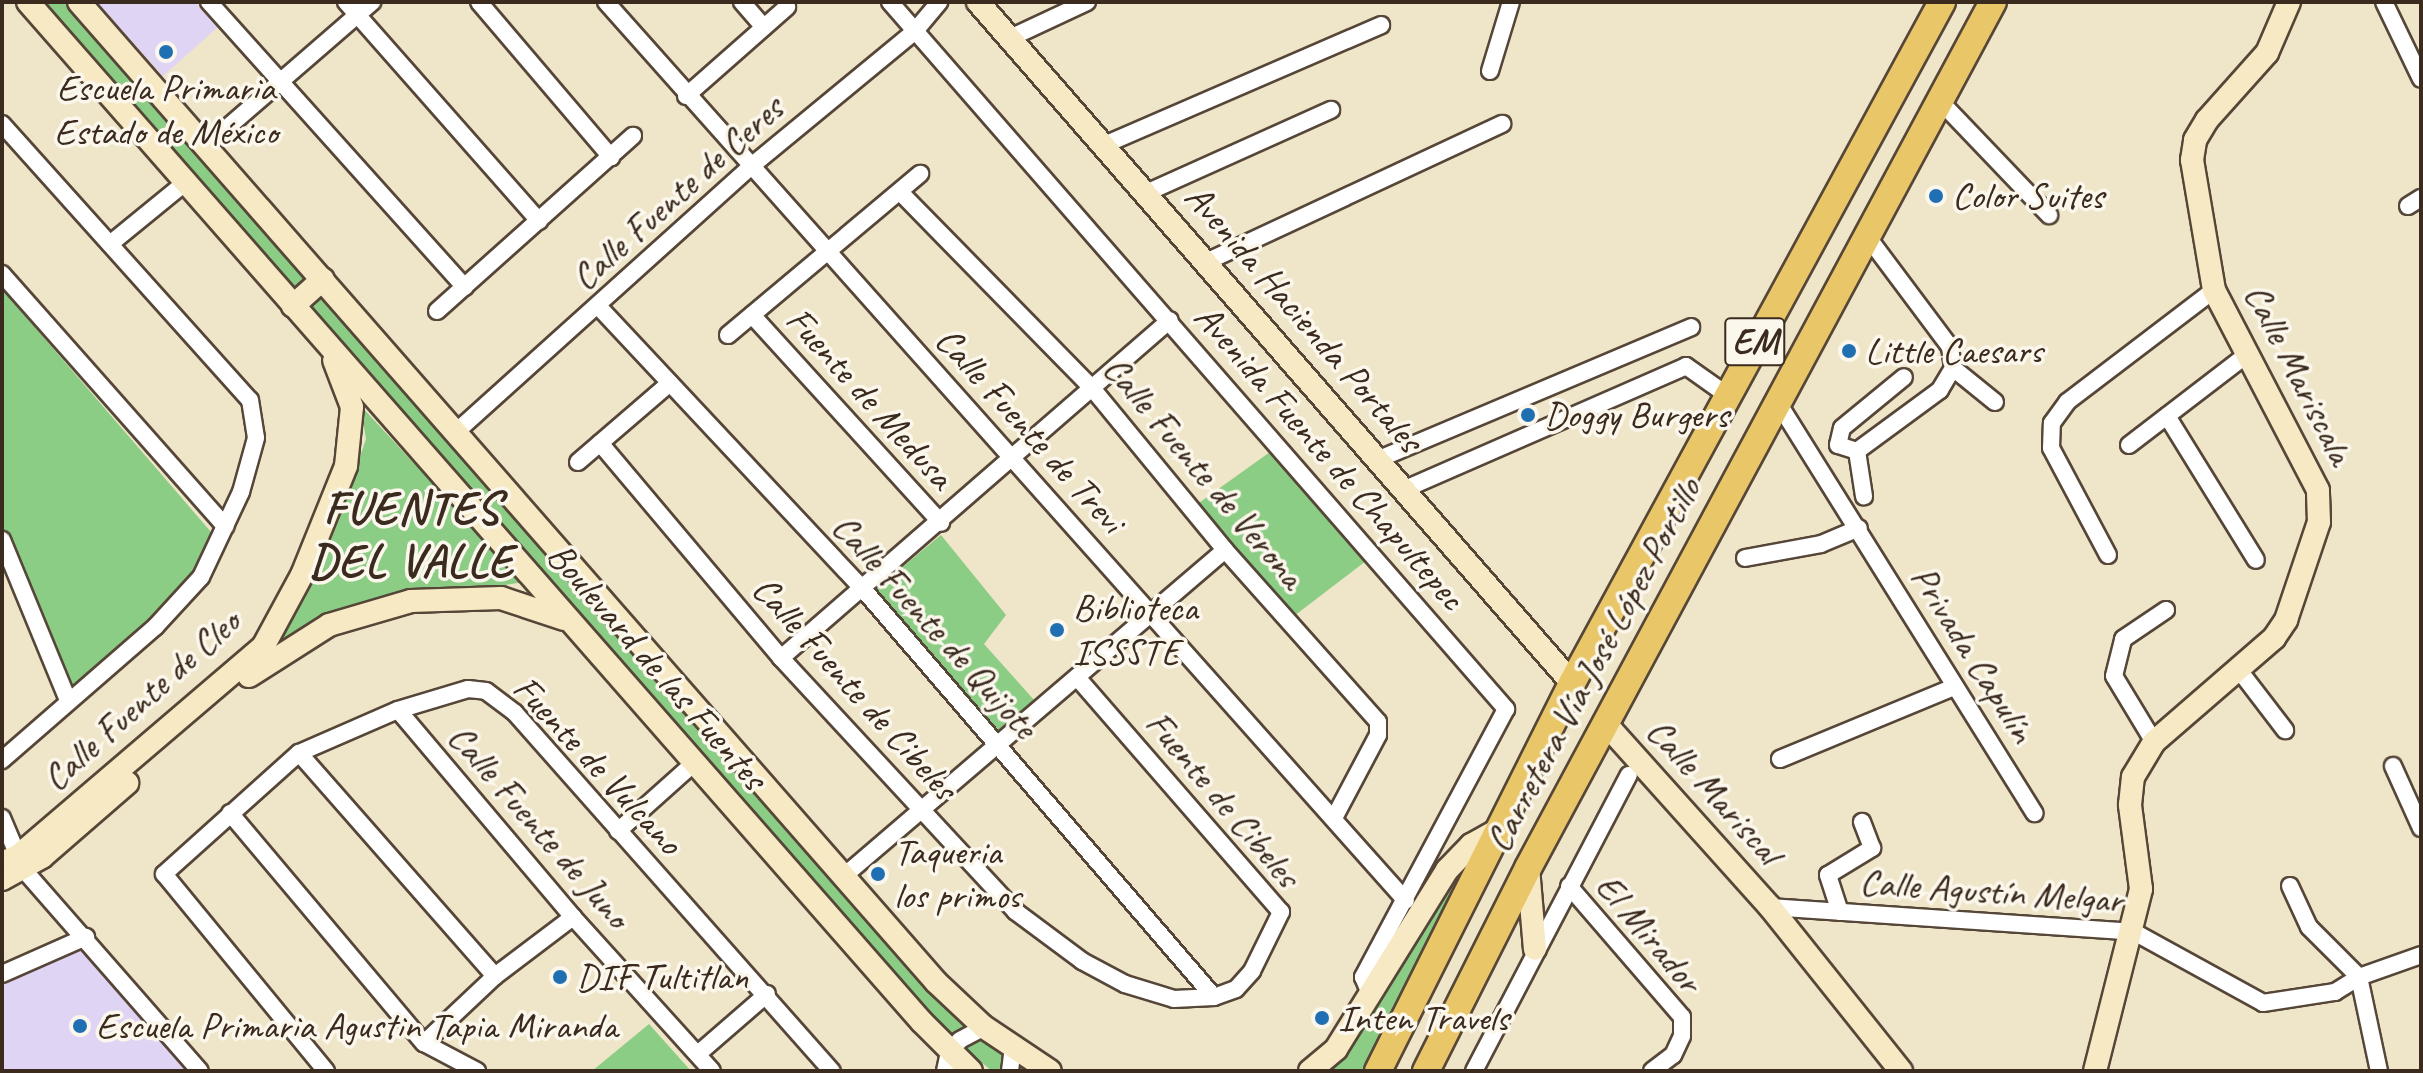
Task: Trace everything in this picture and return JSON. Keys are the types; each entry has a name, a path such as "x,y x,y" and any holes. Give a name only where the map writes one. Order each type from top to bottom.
{"main road":[{"name":"Carretera Vía José López Portillo","path":"1378,1071 1494,832 1572,683 1942,2"},
{"name":"Carretera Vía José López Portillo","path":"1426,1071 1528,868 1993,2"}],"street":[{"name":"Boulevard de las Fuentes","path":"28,2 694,763 947,1061 971,1071"},
{"name":"Boulevard de las Fuentes","path":"79,2 936,982 984,1027 1050,1071"},
{"path":"209,2 465,287"},
{"path":"206,146 280,82 352,8 372,2"},
{"path":"479,2 611,157"},
{"name":"Calle Fuente de Trevi","path":"606,2 824,253 1015,458 1406,901"},
{"path":"742,2 764,27"},
{"name":"Avenida Fuente de Chapultepec","path":"890,2 1506,709 1363,977 1371,996"},
{"name":"Calle Fuente de Ceres","path":"456,432 749,168 915,31 939,2"},
{"name":"Avenida Hacienda Portales","path":"978,2 1572,683"},
{"path":"1010,38 1087,2"},
{"path":"1490,71 1511,2"},
{"name":"Calle Mariscala","path":"2095,1071 2134,932 2141,871 2130,805 2133,777 2154,742 2239,670 2286,620 2321,504 2249,353 2214,290 2192,160 2195,140 2267,53 2288,2"},
{"path":"2384,2 2421,79"},
{"path":"686,96 787,7"},
{"path":"352,8 539,221"},
{"path":"1104,145 1381,25"},
{"path":"1940,101 2049,215"},
{"path":"1146,193 1331,110"},
{"path":"2,124 250,400 255,449 201,577 155,627 2,760"},
{"path":"1206,262 1502,124"},
{"path":"437,311 633,136"},
{"path":"728,335 920,174"},
{"path":"110,244 186,182"},
{"name":"Calle Fuente de Verona","path":"900,192 1092,388 1225,550 1378,722 1378,735 1334,818"},
{"path":"1857,451 1940,390 1953,368 1950,347 1867,236"},
{"path":"2,274 225,526"},
{"path":"293,306 323,279"},
{"path":"2108,555 2051,448 2052,423 2067,402 2214,290"},
{"name":"Calle Fuente de Quijote","path":"598,306 863,589 1214,997"},
{"name":"Fuente de Medusa","path":"752,315 941,523"},
{"path":"781,658 941,523 1170,320"},
{"path":"1379,459 1691,327"},
{"name":"Calle Fuente de Cleo","path":"255,664 302,575 346,466 352,407 327,344"},
{"path":"2129,445 2249,353"},
{"path":"1405,489 1686,366 1727,395"},
{"path":"1953,368 1995,402"},
{"path":"1857,451 1838,445 1842,428 1904,377"},
{"path":"578,462 670,383"},
{"name":"Privada Capulín","path":"1777,401 2034,813"},
{"path":"2167,416 2256,560"},
{"name":"Calle Fuente de Cibeles","path":"600,443 781,658 1015,911 1082,961 1125,984 1174,999 1214,997"},
{"path":"1857,451 1864,496"},
{"path":"1745,558 1821,544 1859,528"},
{"path":"2,540 68,700"},
{"path":"844,876 1154,615 1225,550"},
{"name":"Calle Fuente de Cleo","path":"2,879 14,863 255,664 329,625 411,601 501,598 570,621"},
{"path":"2154,742 2114,676 2123,639 2166,610"},
{"path":"609,666 638,640"},
{"path":"2239,670 2285,730"},
{"name":"Fuente de Cibeles","path":"1077,677 1281,912 1252,971 1236,989 1214,997"},
{"path":"1780,759 1954,687"},
{"name":"Fuente de Vulcano","path":"326,1071 165,881 168,868 299,753 398,710 452,692 486,691 515,713 832,1071"},
{"name":"Calle Fuente de Juno","path":"398,710 573,917 699,1053 712,1071"},
{"name":"Calle Mariscal","path":"1605,723 1770,907"},
{"path":"299,753 495,976"},
{"path":"618,831 694,763"},
{"path":"2393,766 2421,828"},
{"path":"1569,886 1629,775"},
{"path":"230,813 424,1043 477,1071"},
{"path":"2,818 14,863 86,937 200,1071"},
{"path":"1840,912 1828,875 1872,848 1862,822"},
{"path":"1310,1071 1336,1049 1447,870 1471,845 1494,832"},
{"path":"1528,868 1535,949"},
{"name":"El Mirador","path":"1474,1071 1569,886 1682,1017 1682,1036 1673,1055 1652,1071"},
{"path":"2290,886 2309,927 2359,977 2379,1071"},
{"path":"1770,907 1901,1071"},
{"name":"Calle Agustín Melgar","path":"1770,907 2134,932 2255,1002 2335,992 2359,977 2421,955"},
{"path":"424,1043 495,976 573,917"},
{"path":"2,974 86,937"},
{"path":"699,1053 767,994"},
{"path":"947,1061 984,1027"},
{"path":"1010,1071 1013,1048"}],"shaded area":[{"name":"Escuela Primaria Estado de México","path":"97,2 195,2 218,27 163,76"},
{"name":"Escuela Primaria Agustin Tapia Miranda","path":"85,940 195,1071 2,1071 2,981 57,959"}],"green space":[{"path":"39,2 66,2 931,991 979,1037 1029,1071 992,1071 943,1031"},
{"path":"2,289 211,532 199,576 70,694 2,530"},
{"path":"360,405 524,582 374,605 272,647 310,587 338,522 366,439"},
{"path":"1270,452 1366,561 1294,616 1196,505"},
{"path":"941,535 1006,615 984,644 1035,701 998,733 873,591"},
{"path":"1462,871 1363,1071 1320,1071 1392,979 1443,894"},
{"path":"649,1024 691,1071 592,1071"}],"place":[{"name":"Escuela Primaria Estado de México","path":"166,52"},
{"name":"Color Suites","path":"1936,196"},
{"name":"Little Caesars","path":"1849,351"},
{"name":"Doggy Burgers","path":"1528,415"},
{"name":"Biblioteca ISSSTE","path":"1057,630"},
{"name":"Taqueria los primos","path":"878,874"},
{"name":"DIF Tultitlan","path":"560,977"},
{"name":"Inten Travels","path":"1322,1018"},
{"name":"Escuela Primaria Agustin Tapia Miranda","path":"80,1026"}],"district":[{"name":"FUENTES DEL VALLE","path":"412,536"}]}
